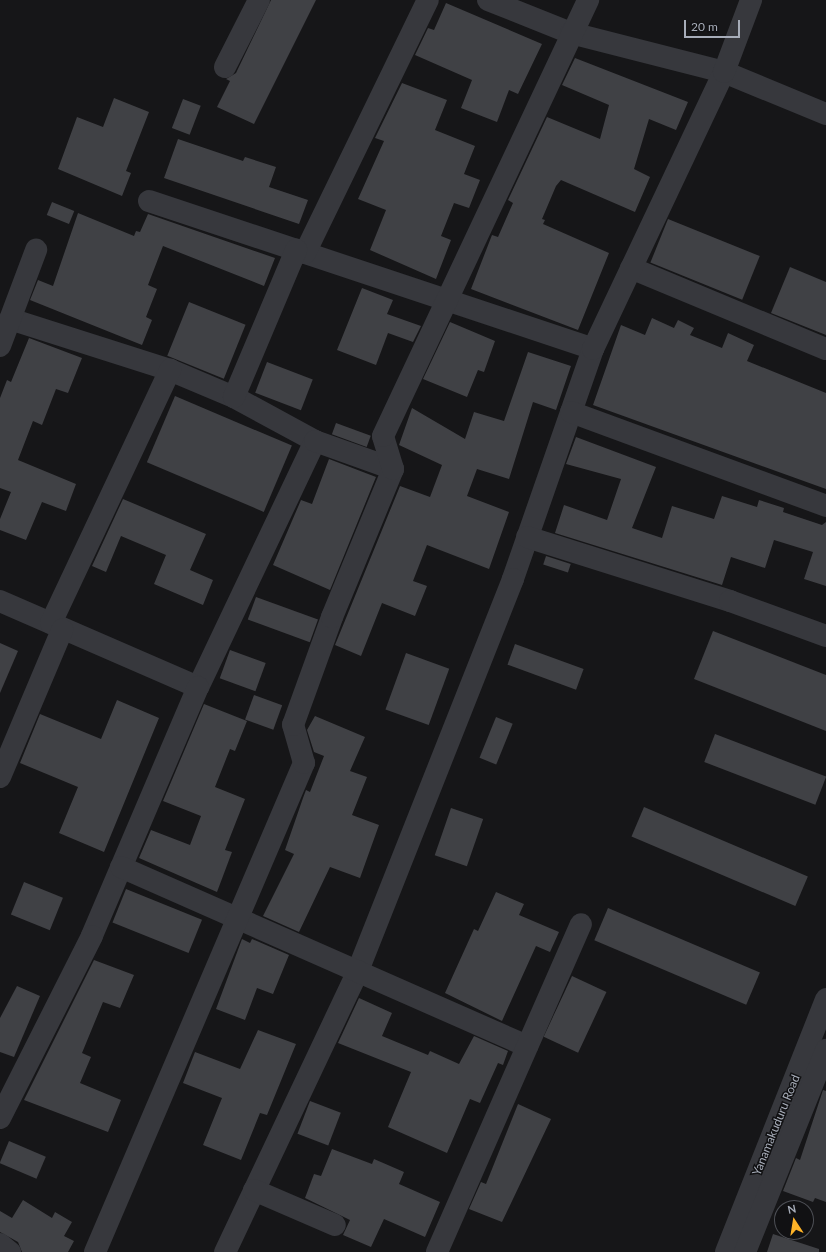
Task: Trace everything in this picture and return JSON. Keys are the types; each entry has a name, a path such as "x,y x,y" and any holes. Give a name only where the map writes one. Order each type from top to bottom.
{"street":[{"path":"225,67 259,0"},
{"path":"234,397 301,252 428,0"},
{"path":"488,0 571,33 724,72 826,114"},
{"path":"95,1252 239,919 304,763 293,725 332,617 393,469 383,436 571,33 588,0"},
{"path":"225,1252 358,971 527,537 593,349 724,72 751,0"},
{"path":"149,201 593,349"},
{"path":"0,346 36,250"},
{"path":"631,268 826,350"},
{"path":"10,319 170,370 234,397 315,441 393,469"},
{"path":"0,777 57,626 170,370"},
{"path":"571,412 826,506"},
{"path":"0,1118 92,936 198,687 315,441"},
{"path":"527,537 730,601 826,636"},
{"path":"0,601 198,687"},
{"path":"121,867 527,1046"},
{"path":"437,1252 581,924"},
{"name":"Yanamakuduru Road","path":"726,1252 826,999"},
{"name":"Yanamakuduru Road","path":"745,1252 826,1050"},
{"path":"254,1190 335,1225"},
{"path":"0,1244 10,1252"}],"building":[{"path":"271,0 316,0 254,124 217,107 230,81 226,79 236,73"},
{"path":"446,3 542,44 518,94 509,90 497,122 461,108 472,80 415,55 428,28 434,30"},
{"path":"575,58 688,102 676,130 649,119 634,169 650,177 635,212 561,180 556,186 542,219 545,220 543,224 609,253 578,330 471,289 492,235 498,237 513,203 508,200 547,117 600,139 609,105 562,85"},
{"path":"402,83 447,100 435,130 475,146 464,174 480,180 469,208 454,203 441,236 451,240 436,279 370,250 386,210 358,199 384,141 375,138"},
{"path":"114,98 149,112 126,171 131,173 122,196 58,169 77,117 103,127"},
{"path":"183,99 201,106 190,135 172,128"},
{"path":"178,139 243,161 245,157 276,167 269,187 308,200 299,224 164,178"},
{"path":"52,202 74,211 69,224 47,215"},
{"path":"78,213 134,236 136,231 140,232 148,214 275,258 264,286 163,246 148,285 157,289 146,317 152,320 142,345 30,300 38,280 53,286"},
{"path":"668,219 760,256 742,300 650,263"},
{"path":"790,267 826,282 826,335 771,313"},
{"path":"362,288 393,300 387,314 421,326 413,342 388,333 376,365 337,350"},
{"path":"189,302 246,325 224,379 167,356"},
{"path":"652,318 674,328 678,320 694,328 690,335 722,348 728,333 754,345 747,361 826,393 826,489 593,405 621,325 645,335"},
{"path":"450,322 495,341 484,372 478,370 467,397 423,379"},
{"path":"29,338 82,358 68,393 56,389 42,425 33,421 18,460 76,484 66,511 42,502 26,540 0,530 0,519 11,492 0,488 0,398 7,380 11,382"},
{"path":"528,352 571,366 556,410 533,402 509,479 477,469 467,496 509,512 489,569 427,545 413,581 427,586 415,616 382,603 361,656 335,645 400,486 430,497 442,465 399,445 412,408 465,439 474,412 504,421"},
{"path":"267,362 313,380 301,410 255,393"},
{"path":"175,396 292,446 264,512 147,462"},
{"path":"336,423 371,436 367,447 332,434"},
{"path":"576,437 656,467 632,528 662,538 672,506 714,519 722,496 757,507 759,500 784,508 783,512 822,525 826,522 826,586 804,579 813,552 774,540 765,568 731,557 722,585 555,533 564,505 607,520 621,479 566,464"},
{"path":"329,459 376,477 330,590 273,565 301,500 312,504"},
{"path":"123,499 206,534 190,570 213,580 203,605 154,584 166,555 121,536 106,572 92,566"},
{"path":"546,556 571,564 568,573 543,565"},
{"path":"256,597 318,620 310,642 248,620"},
{"path":"713,631 826,675 826,731 694,679"},
{"path":"0,643 18,651 0,693"},
{"path":"515,644 584,669 576,690 507,665"},
{"path":"230,650 266,663 255,691 220,678"},
{"path":"406,653 449,669 429,725 385,709"},
{"path":"254,695 282,705 273,730 245,719"},
{"path":"117,700 159,718 104,852 59,833 78,787 20,763 40,714 101,739"},
{"path":"204,704 247,721 235,751 230,749 215,787 245,799 225,850 232,852 217,892 139,858 151,830 190,845 201,816 163,801"},
{"path":"315,716 365,737 350,771 367,777 352,815 379,825 360,878 330,867 299,932 263,916 294,854 285,850 306,790 310,792 324,756 314,752 307,730"},
{"path":"496,717 513,724 496,765 480,758"},
{"path":"715,734 826,777 815,805 704,762"},
{"path":"644,807 808,877 795,906 631,836"},
{"path":"451,808 483,819 467,866 435,855"},
{"path":"24,882 63,898 50,930 11,914"},
{"path":"126,889 202,920 189,953 113,922"},
{"path":"496,892 524,904 519,915 559,932 550,952 536,946 502,1021 445,993 474,929 478,931"},
{"path":"608,908 760,972 746,1005 594,940"},
{"path":"242,939 250,943 252,939 289,955 273,994 257,988 245,1020 216,1009"},
{"path":"94,960 134,975 120,1008 103,1002 82,1053 91,1057 80,1083 121,1100 108,1132 24,1100"},
{"path":"572,976 606,992 578,1053 544,1037"},
{"path":"17,986 40,996 14,1057 0,1052 0,1018"},
{"path":"359,998 392,1013 382,1036 428,1055 430,1051 459,1064 474,1036 508,1051 503,1065 498,1063 480,1103 470,1099 447,1153 388,1127 411,1072 338,1043"},
{"path":"258,1030 296,1044 267,1115 260,1113 241,1160 203,1145 222,1098 183,1083 195,1052 240,1069"},
{"path":"823,1090 826,1091 826,1202 815,1198 814,1200 808,1200 783,1191 796,1158 800,1160"},
{"path":"310,1101 341,1113 328,1146 297,1134"},
{"path":"518,1104 551,1119 502,1222 469,1209 481,1182 486,1184"},
{"path":"9,1141 46,1157 36,1179 0,1163"},
{"path":"332,1149 372,1164 374,1159 404,1172 399,1184 440,1202 425,1237 384,1219 371,1247 343,1235 350,1220 305,1198 314,1174 321,1176"},
{"path":"23,1200 52,1218 55,1212 72,1222 64,1236 74,1241 68,1252 22,1252 18,1242 0,1232 0,1211 12,1218"},
{"path":"773,1234 774,1240 791,1240 819,1249 819,1252 767,1252"}]}
